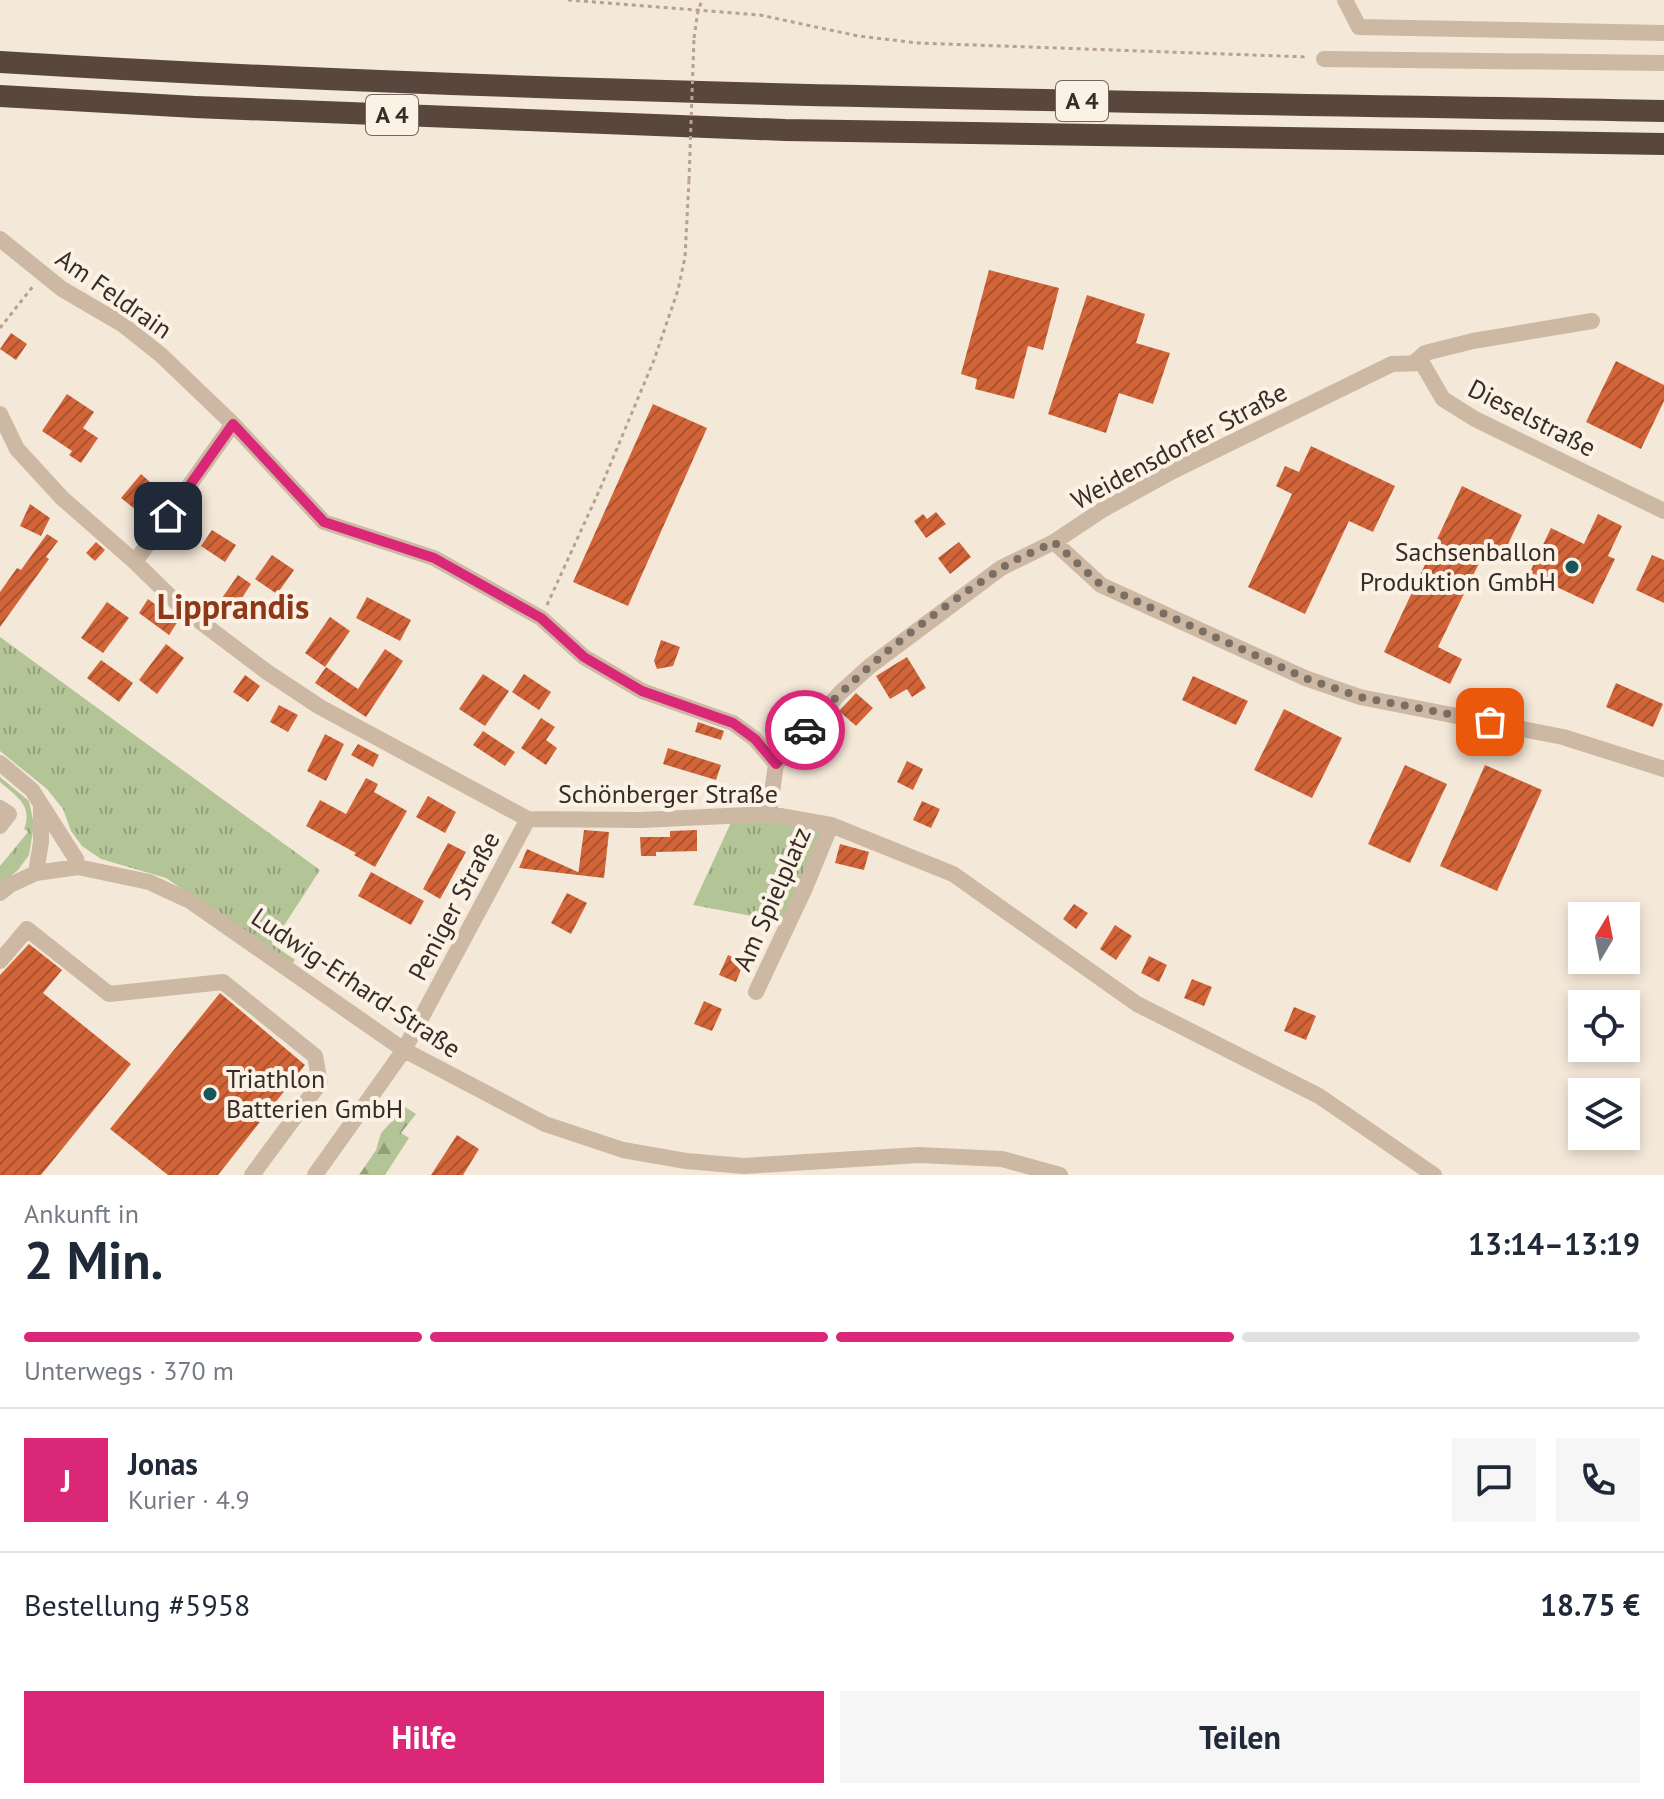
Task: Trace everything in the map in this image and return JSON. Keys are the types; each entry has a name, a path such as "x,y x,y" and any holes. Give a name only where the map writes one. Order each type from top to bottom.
{"highway":[{"name":"A 4","path":"0,62 202,74 725,95 1664,111"},
{"name":"A 4","path":"0,96 227,109 785,130 1664,144"}],"street":[{"path":"1345,0 1359,27 1664,33"},
{"path":"1324,59 1664,63"},
{"name":"Am Feldrain","path":"0,239 62,289 122,324 161,355 233,424 324,522 434,558 541,618 584,657 642,691 733,723 755,739 776,764"},
{"path":"1415,362 1425,353 1473,341 1592,321"},
{"name":"Weidensdorfer Straße","path":"776,764 840,693 870,666 1001,568 1054,542 1102,510 1173,471 1392,364 1415,362"},
{"name":"Dieselstraße","path":"1415,362 1422,363 1443,399 1475,419 1664,511"},
{"name":"Schönberger Straße","path":"0,414 17,449 53,489 181,607 267,672 320,707 528,819 641,820 769,814 831,825 953,874 1137,1004 1319,1096 1434,1175"},
{"path":"135,562 233,424"},
{"path":"1054,542 1101,585 1305,678 1360,697 1563,737 1664,769"},
{"path":"0,763 32,790 78,867 36,873 0,893"},
{"path":"769,814 776,764"},
{"path":"36,873 41,842 41,804"},
{"path":"0,808 9,814 0,826"},
{"name":"Peniger Straße","path":"315,1175 404,1050 528,819"},
{"name":"Am Spielplatz","path":"756,992 831,825"},
{"name":"Ludwig-Erhard-Straße","path":"78,867 149,882 190,901 404,1050 545,1124 623,1150 745,1170 919,1155 1002,1159 1060,1175"},
{"path":"0,961 27,929 109,994 223,982 315,1056 320,1083 252,1175"}],"path":[{"path":"568,0 760,15 858,36 918,43 1324,59"},
{"path":"541,618 654,360 678,290 685,257 694,38 702,0"},
{"path":"0,328 39,279"}],"green space":[{"path":"0,637 320,870 272,944 295,960 292,964 166,878 101,859 82,846 71,831 63,809 47,789 0,751"},
{"path":"0,777 29,801 34,825 29,855 18,870 0,885 0,866 28,832 24,829 26,814 22,802 0,782"},
{"path":"734,816 831,825 789,923 693,905"},
{"path":"405,1107 416,1114 401,1133 409,1138 385,1175 359,1175 376,1150 381,1133"}],"building":[{"path":"989,270 1059,288 1043,350 1028,346 1014,399 975,389 977,379 961,374"},
{"path":"1087,295 1145,314 1136,343 1170,353 1153,404 1119,393 1106,433 1048,414"},
{"path":"11,333 27,344 16,360 0,349"},
{"path":"1616,361 1664,385 1664,401 1641,449 1586,422"},
{"path":"67,394 94,412 83,428 98,438 81,463 69,455 72,451 42,431"},
{"path":"653,404 707,428 628,606 573,582"},
{"path":"1311,446 1395,486 1373,532 1349,521 1305,614 1248,587 1292,494 1276,486 1285,466 1299,472"},
{"path":"141,474 150,482 147,486 157,493 140,513 121,498"},
{"path":"1462,486 1522,515 1500,561 1484,553 1438,647 1462,659 1450,684 1384,652"},
{"path":"30,504 50,518 41,536 20,526"},
{"path":"149,509 155,514 141,534 134,528"},
{"path":"936,512 946,524 926,538 914,521 923,514 927,519"},
{"name":"Sachsenballon Produktion GmbH","path":"1598,514 1622,526 1608,556 1615,559 1593,604 1529,574 1551,528 1584,544"},
{"path":"212,530 236,545 225,562 201,546"},
{"path":"47,534 58,541 46,557 49,559 0,627 0,592 17,568 21,570"},
{"path":"96,542 105,550 95,561 86,553"},
{"path":"959,542 971,557 950,574 938,558"},
{"path":"272,555 294,570 277,594 255,579"},
{"path":"1652,555 1664,560 1664,603 1636,590"},
{"path":"238,575 251,584 236,607 222,598"},
{"path":"367,597 411,620 400,641 356,618"},
{"path":"148,599 178,621 169,635 139,613"},
{"path":"107,602 129,618 103,653 81,638"},
{"path":"330,617 350,631 325,667 305,653"},
{"path":"661,640 680,647 673,666 657,669 654,661"},
{"path":"166,644 184,658 157,694 139,680"},
{"path":"385,649 403,661 366,717 315,683 326,667 358,689"},
{"path":"907,657 926,688 912,697 907,689 890,699 876,676"},
{"path":"101,660 133,683 119,702 87,678"},
{"path":"483,674 509,691 485,726 459,709"},
{"path":"524,674 551,692 539,710 512,692"},
{"path":"245,675 260,686 248,702 233,692"},
{"path":"1193,676 1248,701 1236,725 1182,700"},
{"path":"1616,683 1663,704 1653,727 1606,707"},
{"path":"856,693 873,708 856,726 839,711"},
{"path":"279,705 298,715 288,732 270,722"},
{"path":"1284,709 1342,738 1312,798 1254,770"},
{"path":"541,718 555,727 546,740 557,748 546,765 521,748"},
{"path":"698,722 724,731 721,740 695,732"},
{"path":"483,731 515,752 505,766 473,745"},
{"path":"325,734 344,744 326,781 307,771"},
{"path":"358,744 379,755 373,767 351,755"},
{"path":"668,748 721,765 716,780 663,764"},
{"path":"907,761 923,769 913,790 897,782"},
{"path":"1405,765 1447,784 1410,863 1368,844"},
{"path":"1485,765 1542,790 1497,891 1440,866"},
{"path":"366,778 378,784 374,792 407,811 375,867 306,826 320,800 346,814"},
{"path":"428,796 456,812 445,833 416,817"},
{"path":"922,801 940,809 931,828 913,820"},
{"path":"584,830 609,832 604,878 578,875"},
{"path":"697,830 697,851 656,852 656,856 641,856 640,837 670,837 670,831"},
{"path":"448,843 466,852 440,899 423,889"},
{"path":"840,844 869,852 864,870 835,863"},
{"path":"527,849 578,872 578,875 519,868"},
{"path":"371,872 424,901 411,925 358,896"},
{"path":"567,893 587,903 571,934 551,923"},
{"path":"1074,904 1088,913 1076,929 1063,919"},
{"path":"1115,925 1132,936 1116,960 1100,949"},
{"path":"29,944 62,970 43,993 131,1064 41,1175 0,1175 0,975"},
{"path":"728,955 744,962 736,982 719,975"},
{"path":"1149,956 1167,965 1159,982 1141,973"},
{"path":"1192,979 1212,987 1204,1006 1184,998"},
{"name":"Triathlon Batterien GmbH","path":"220,993 305,1065 218,1175 168,1175 110,1129"},
{"path":"704,1001 722,1009 712,1031 694,1024"},
{"path":"1294,1007 1316,1016 1306,1040 1284,1031"},
{"path":"457,1135 479,1149 463,1175 431,1175"}],"way so far":[{"path":"805,730 840,693 890,650 1001,568 1054,542 1101,585 1305,678 1360,697 1490,722"}],"place":[{"name":"Sachsenballon Produktion GmbH","path":"1572,567"},
{"name":"Triathlon Batterien GmbH","path":"210,1094"}],"district":[{"name":"Lipprandis","path":"233,607"}],"route":[{"path":"168,516 233,424 324,522 434,558 541,618 584,657 642,691 709,712 733,723 755,739 776,764 805,730"}]}
